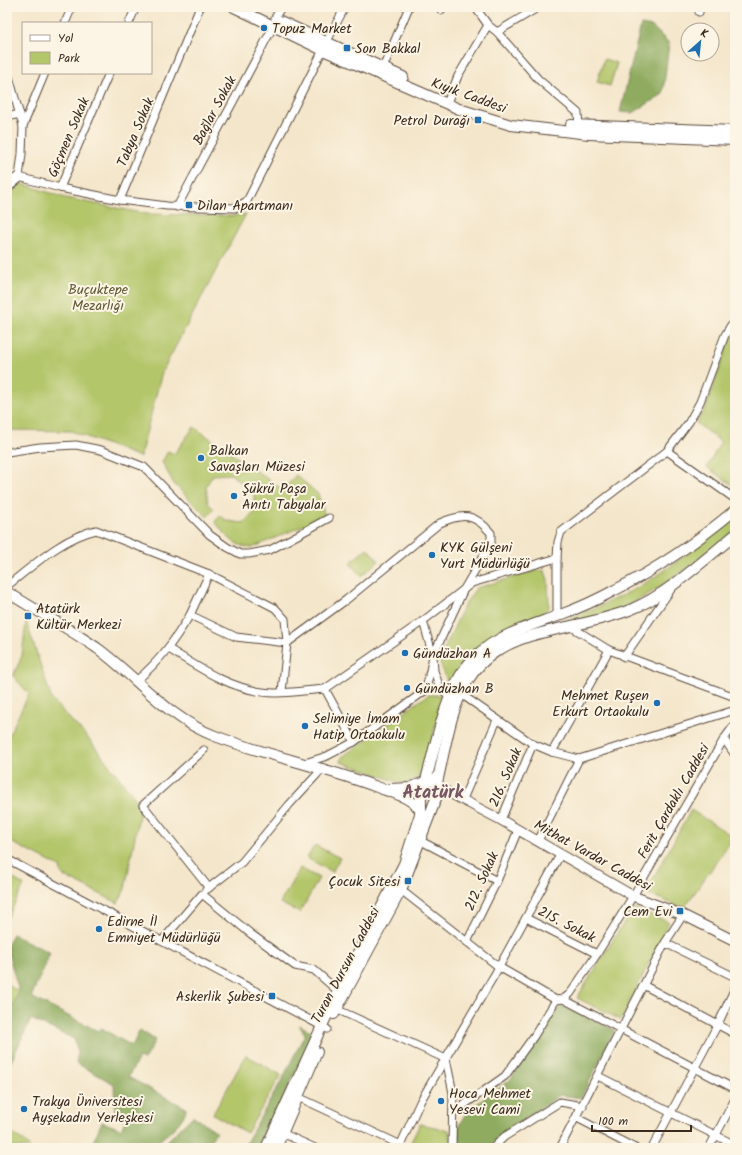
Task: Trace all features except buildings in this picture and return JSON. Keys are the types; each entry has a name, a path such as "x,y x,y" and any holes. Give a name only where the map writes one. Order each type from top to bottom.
{"main road":[{"name":"Kıyık Caddesi","path":"234,7 274,22 474,115 511,125 590,134 735,140"},
{"name":"Kıyık Caddesi","path":"250,7 274,22"},
{"name":"Kıyık Caddesi","path":"325,47 383,68 449,98 488,113 515,119 579,126 662,127 735,131"},
{"path":"7,187 19,177"},
{"path":"458,690 467,667 478,654 491,643 510,632 579,608 649,572 687,548 735,510"},
{"name":"Turan Dursun Caddesi","path":"426,780 450,698 480,664 493,652 524,637 633,609 678,580 735,535"},
{"path":"7,592 96,648 168,710 201,730 246,746 323,768 388,789 422,795 430,798 438,788 432,779 426,780 410,788 388,789"},
{"name":"Turan Dursun Caddesi","path":"266,1148 324,1027 336,1009 401,890 421,841 438,788 458,690"},
{"path":"422,795 421,788 426,780"},
{"path":"388,789 416,804 421,811"},
{"name":"Turan Dursun Caddesi","path":"276,1148 298,1097 338,991 404,864 421,811 422,795"}],"street":[{"path":"65,22 72,7"},
{"path":"129,22 136,7"},
{"name":"Tabya Sokak","path":"120,200 200,7"},
{"name":"Bağlar Sokak","path":"177,207 274,22 280,7"},
{"path":"45,74 23,126 19,177 60,188 120,200 177,207 235,208 247,201 345,7"},
{"path":"383,68 409,7"},
{"path":"475,7 488,25 498,32 539,80 578,113 579,126"},
{"path":"498,32 539,7"},
{"path":"449,98 458,76 488,25"},
{"path":"7,70 23,126"},
{"name":"Göçmen Sokak","path":"60,188 108,74"},
{"path":"7,117 20,114"},
{"path":"557,616 557,558 558,542 561,532 667,451 689,422 700,402 725,335 731,326 735,324"},
{"path":"7,452 40,447 76,445 101,450 144,467 210,535 240,554 270,550 328,518"},
{"path":"667,451 735,499"},
{"path":"190,615 236,637 287,643 346,600 440,523 458,516 470,517 483,524 491,533 490,543 464,589 433,656 426,690 354,742 327,756 305,763"},
{"path":"7,586 45,556 84,533 96,530 209,574 275,608 285,619 287,643 282,692"},
{"path":"169,649 226,682 248,688 274,693 325,689 423,621 472,583 557,558"},
{"path":"136,681 151,669 169,649 190,615 209,574"},
{"path":"624,656 678,580"},
{"path":"423,621 433,656 434,671 439,685 450,698"},
{"path":"570,626 608,650 735,697"},
{"path":"552,752 608,650"},
{"path":"325,689 354,742"},
{"path":"458,690 497,720 533,744 552,752 579,759 735,710"},
{"path":"463,799 497,720"},
{"name":"Ferit Çardaklı Caddesi","path":"560,999 570,994 597,954 633,896 724,739 735,724"},
{"path":"724,739 735,755"},
{"name":"216. Sokak","path":"501,820 533,744"},
{"path":"204,750 143,805 209,888"},
{"path":"538,842 579,759"},
{"path":"162,941 202,894 242,862 289,805 323,768"},
{"name":"Mithat Vardar Caddesi","path":"438,788 463,799 501,820 633,896 683,914 735,942"},
{"name":"212. Sokak","path":"467,942 497,881 518,830"},
{"path":"421,841 497,881"},
{"path":"298,1097 400,1146 420,1102 499,967 560,855"},
{"path":"7,859 324,1027"},
{"path":"401,890 499,967 735,1089"},
{"path":"202,894 251,934 295,966 314,970 338,991"},
{"path":"560,1148 645,986 665,943 683,914"},
{"name":"215. Sokak","path":"526,918 597,954"},
{"path":"665,943 735,977"},
{"path":"645,986 735,1034"},
{"path":"652,1148 718,1024 735,988"},
{"path":"454,1112 505,1076 560,999"},
{"path":"336,1009 446,1059"},
{"path":"446,1059 453,1093 454,1112 452,1148"},
{"path":"598,1076 735,1145"},
{"path":"709,1148 735,1099"},
{"path":"493,1148 504,1137 560,1102 583,1106"},
{"path":"577,1118 635,1148"},
{"path":"282,1134 315,1148"}],"green space":[{"path":"641,25 653,27 669,43 663,94 633,113 620,112"},
{"path":"604,59 617,63 610,86 597,82"},
{"name":"Buçuktepe Mezarlığı","path":"20,183 66,198 147,214 232,216 246,214 162,372 140,457 71,431 7,430 7,200"},
{"path":"735,335 735,487 707,467 721,442 696,423 706,407 730,339"},
{"path":"194,427 283,490 296,475 318,494 325,516 252,548 235,543 215,522 220,515 227,521 243,523 254,513 254,495 231,474 213,475 206,486 208,503 214,509 207,517 174,484 162,462 168,451 174,454"},
{"path":"735,514 735,530 679,574 649,594 618,610 583,620 560,623 613,600 651,580 695,548"},
{"path":"367,548 379,561 361,576 350,563"},
{"path":"539,570 545,571 548,580 549,607 545,612 531,619 511,625 483,642 460,665 448,683 439,660 465,604 476,588"},
{"path":"26,621 52,700 88,738 139,803 140,810 125,889 118,903 62,875 60,867 7,840 7,739 29,694 13,676 22,656"},
{"path":"428,695 443,695 426,763 418,778 404,784 341,762 342,757"},
{"path":"691,810 734,837 684,908 645,893"},
{"path":"315,845 340,858 332,872 307,858"},
{"path":"300,868 319,878 300,913 280,903"},
{"path":"7,875 24,885 7,919"},
{"path":"633,908 669,922 621,1020 577,998"},
{"path":"13,934 50,953 31,997 98,1031 101,1028 132,1046 140,1030 155,1040 144,1060 139,1058 128,1077 186,1108 185,1114 177,1125 149,1148 142,1138 129,1148 90,1148 102,1122 121,1129 125,1121 115,1113 114,1084 76,1063 78,1052 74,1039 31,1019 7,1070 7,1017 19,992 7,949 7,945"},
{"path":"7,984 19,992 7,1017"},
{"path":"561,1006 615,1030 581,1098 560,1095 500,1136 487,1148 460,1148 458,1127 467,1111 510,1080"},
{"path":"299,1025 313,1032 262,1148 243,1148 283,1078 305,1034"},
{"path":"246,1055 281,1075 247,1133 213,1114"},
{"path":"193,1116 216,1131 207,1148 160,1148"},
{"path":"420,1124 449,1130 450,1148 408,1148"},
{"path":"7,1132 17,1136 30,1148 7,1148"}],"place":[{"name":"Topuz Market","path":"264,28"},
{"name":"Son Bakkal","path":"347,48"},
{"name":"Petrol Durağı","path":"478,120"},
{"name":"Dilan Apartmanı","path":"189,205"},
{"name":"Balkan Savaşları Müzesi","path":"201,458"},
{"name":"Şükrü Paşa Anıtı Tabyalar","path":"234,496"},
{"name":"KYK Gülşeni Yurt Müdürlüğü","path":"432,555"},
{"name":"Atatürk Kültür Merkezi","path":"28,616"},
{"name":"Gündüzhan A","path":"405,653"},
{"name":"Gündüzhan B","path":"407,688"},
{"name":"Mehmet Ruşen Erkurt Ortaokulu","path":"657,703"},
{"name":"Selimiye İmam Hatip Ortaokulu","path":"305,726"},
{"name":"Çocuk Sitesi","path":"408,881"},
{"name":"Cem Evi","path":"680,911"},
{"name":"Edirne İl Emniyet Müdürlüğü","path":"99,929"},
{"name":"Askerlik Şubesi","path":"272,996"},
{"name":"Hoca Mehmet Yesevi Cami","path":"441,1101"},
{"name":"Trakya Üniversitesi Ayşekadın Yerleşkesi","path":"24,1109"}],"district":[{"name":"Atatürk","path":"433,792"}]}
